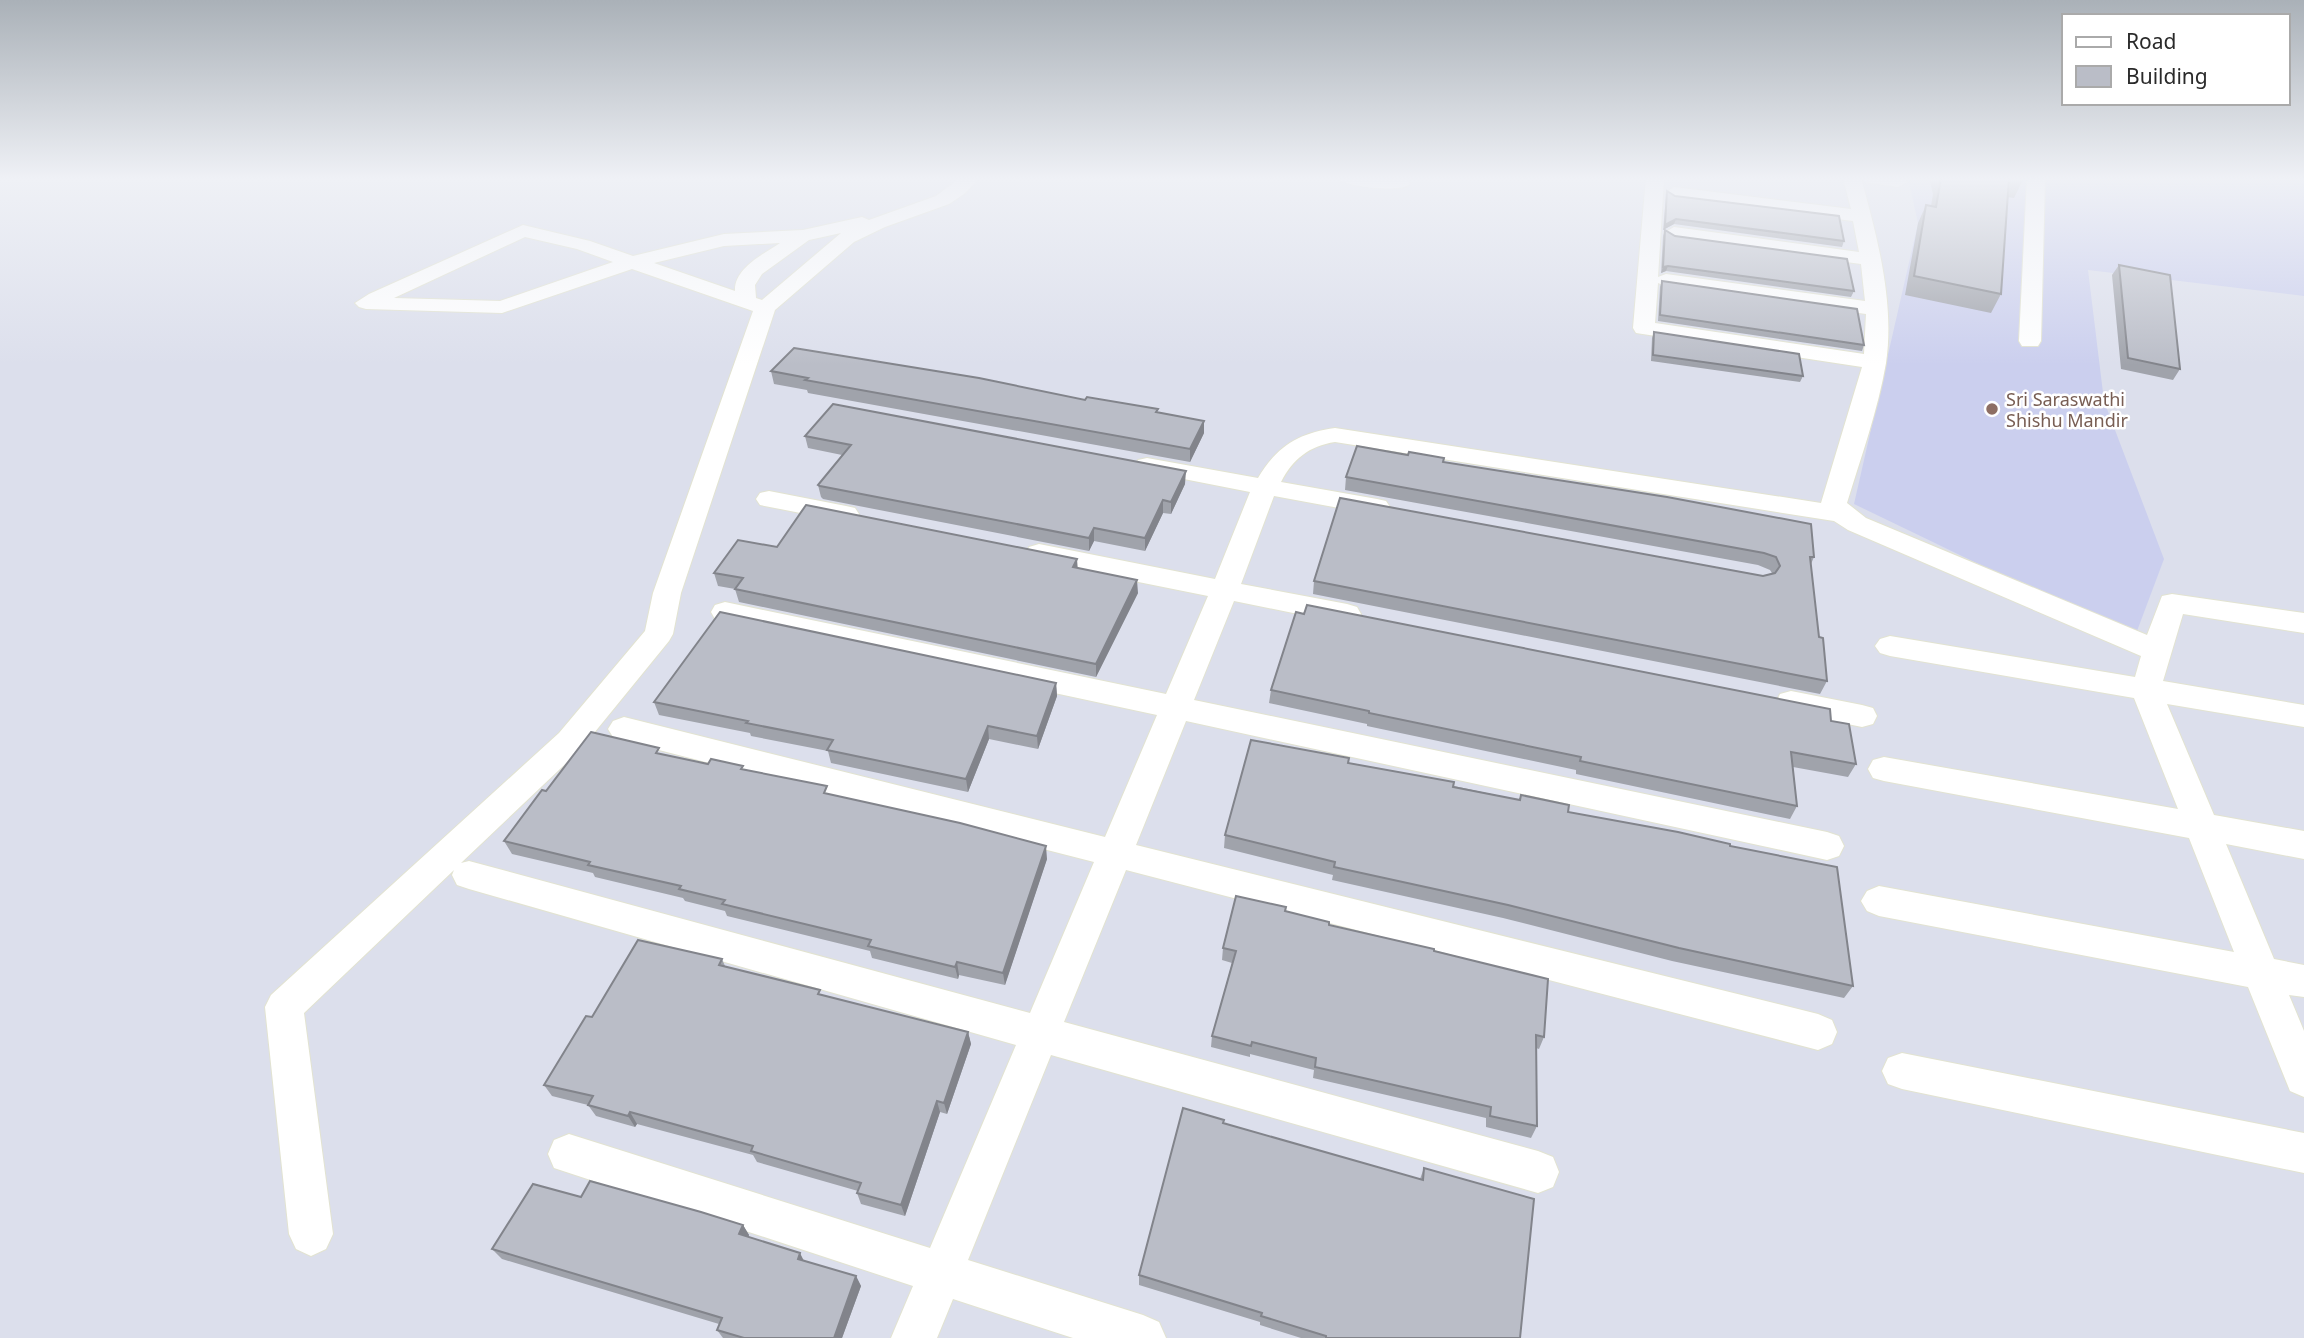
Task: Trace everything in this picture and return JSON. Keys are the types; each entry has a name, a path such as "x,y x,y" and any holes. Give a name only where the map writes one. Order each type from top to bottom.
{"street":[{"path":"502,240 366,303 502,307 632,262 722,240"},
{"path":"563,240 756,305"},
{"path":"756,305 745,285 754,270 797,240"},
{"path":"311,1234 284,1007 570,741 659,634 667,593 756,305 844,240"},
{"path":"1650,240 1644,328 1875,362"},
{"path":"1730,240 1868,259"},
{"path":"1841,514 1834,503 1875,362 1876,309 1865,240"},
{"path":"2030,341 2034,240"},
{"path":"1666,280 1876,309"},
{"path":"914,1338 1225,590 1265,486 1284,458 1296,447 1313,439 1335,435 1841,514 1870,530 2157,651"},
{"path":"1129,461 1402,512"},
{"path":"769,499 876,520"},
{"path":"1010,547 1374,619"},
{"path":"2304,623 2172,603 2146,690 2304,1078"},
{"path":"725,612 1827,846"},
{"path":"1890,646 2304,716"},
{"path":"1768,697 1862,716"},
{"path":"624,729 1818,1032"},
{"path":"1884,769 2304,845"},
{"path":"469,875 1538,1172"},
{"path":"1879,901 2304,981"},
{"path":"1902,1071 2304,1153"},
{"path":"569,1154 1143,1338"}],"shaded area":[{"name":"Sri Saraswathi Shishu Mandir","path":"1914,240 2304,240 2304,296 2088,270 2104,401 2164,559 2134,639 1854,504"}],"building":[{"path":"1664,240 1708,240 1847,259 1854,291 1668,266 1663,267"},
{"path":"1920,240 2005,240 2001,294 1914,276"},
{"path":"2119,265 2170,275 2180,369 2128,358"},
{"path":"1662,281 1857,309 1864,345 1660,315"},
{"path":"1654,332 1799,354 1803,376 1653,355"},
{"path":"794,348 979,378 1085,400 1087,397 1158,409 1156,412 1204,421 1190,449 805,380 808,378 771,371"},
{"path":"833,404 1186,471 1171,502 1163,500 1145,538 1094,528 1089,538 818,485 851,445 805,436"},
{"path":"1357,446 1444,458 1443,462 1667,497 1811,524 1814,557 1810,557 1827,681 1314,581 1340,498 1763,576 1775,573 1780,566 1776,557 1764,553 1346,477"},
{"path":"806,505 1077,559 1073,567 1137,580 1096,664 735,589 743,578 714,573 738,540 777,547"},
{"path":"1307,605 1830,709 1831,721 1849,724 1856,764 1791,752 1797,806 1580,761 1581,757 1271,690 1296,612 1304,614"},
{"path":"720,612 1056,683 1037,736 988,726 966,779 827,750 833,740 654,702"},
{"path":"591,732 659,748 656,753 708,764 711,759 743,766 741,769 827,786 824,793 960,823 1046,846 1003,973 957,962 955,967 868,946 871,940 722,904 725,900 679,889 681,886 588,865 590,862 504,841 542,790 546,791"},
{"path":"1251,740 1349,758 1348,763 1454,782 1453,787 1520,800 1521,795 1569,805 1568,812 1678,832 1730,846 1837,867 1853,986 1334,867 1335,862 1225,835"},
{"path":"1236,896 1286,907 1285,911 1329,922 1329,925 1548,979 1544,1037 1536,1035 1537,1126 1490,1116 1491,1107 1315,1067 1316,1058 1252,1042 1251,1046 1212,1036 1236,951 1223,948"},
{"path":"638,940 722,959 719,965 820,990 818,994 968,1032 944,1103 937,1101 901,1205 857,1193 861,1183 751,1151 753,1146 630,1112 628,1116 588,1105 593,1096 544,1085 586,1016 592,1017"},
{"path":"1183,1108 1224,1120 1223,1123 1423,1180 1424,1168 1534,1199 1520,1338 1326,1338 1261,1316 1262,1313 1139,1275"},
{"path":"590,1181 743,1225 739,1234 800,1253 798,1259 856,1276 834,1338 744,1338 717,1330 722,1318 492,1249 533,1184 581,1197"}],"place":[{"name":"Sri Saraswathi Shishu Mandir","path":"1992,409"}]}
